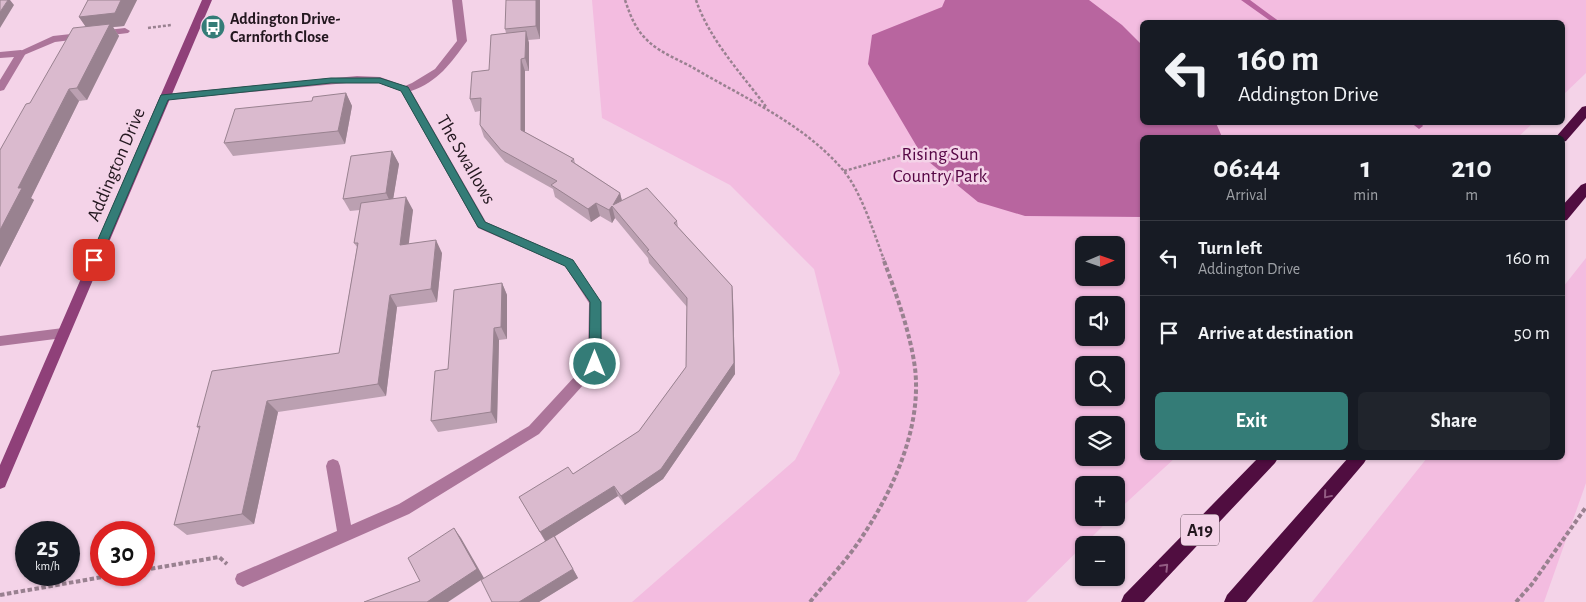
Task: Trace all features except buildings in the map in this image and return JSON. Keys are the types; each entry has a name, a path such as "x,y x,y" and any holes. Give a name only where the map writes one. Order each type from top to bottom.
{"highway":[{"path":"1564,135 1586,110"},
{"path":"1565,212 1586,188"},
{"name":"A19","path":"1131,602 1267,460"},
{"path":"1234,602 1356,460"}],"street":[{"name":"Addington Drive","path":"0,482 207,0"},
{"path":"164,97 357,79 380,80 405,89 423,84 441,70 462,41 457,0"},
{"path":"0,55 21,53 53,39 125,30"},
{"path":"0,88 21,53"},
{"name":"The Swallows","path":"244,579 404,509 534,430 595,364 595,302 569,263 482,225 405,89"},
{"path":"0,342 63,333"},
{"path":"332,466 345,535"}],"path":[{"path":"625,0 632,22 650,43 736,93 768,109 822,149 844,171 867,213 902,310 915,369 914,420 892,484 860,540 810,602"},
{"path":"696,0 698,10 768,109"},
{"path":"125,30 198,22"},
{"path":"844,171 912,152"},
{"path":"1516,602 1532,584 1586,507"},
{"path":"155,568 219,557 244,579"},
{"path":"0,595 90,579"}],"green space":[{"name":"Rising Sun Country Park","path":"592,0 1586,0 1586,73 1565,93 1565,20 1140,20 1140,125 1531,125 1520,135 1140,135 1140,460 1173,460 1125,504 1125,476 1075,476 1075,526 1103,526 1093,536 1075,536 1075,554 1026,602 632,602 795,460 840,373 814,269 730,185 602,118"},
{"path":"1586,258 1586,483 1544,602 1312,602 1425,460 1565,460 1565,284"}],"shaded area":[{"path":"945,0 1089,0 1122,25 1140,43 1140,125 1217,125 1221,135 1140,135 1140,217 1025,216 978,202 923,157 868,64 872,35 942,7"}],"waterway":[{"path":"1245,0 1273,20"}],"place":[{"name":"Addington Drive- Carnforth Close","path":"213,27"}],"route":[{"path":"94,260 164,97 331,80 380,80 405,89 428,134 482,225 569,263 595,302 595,364"}]}
